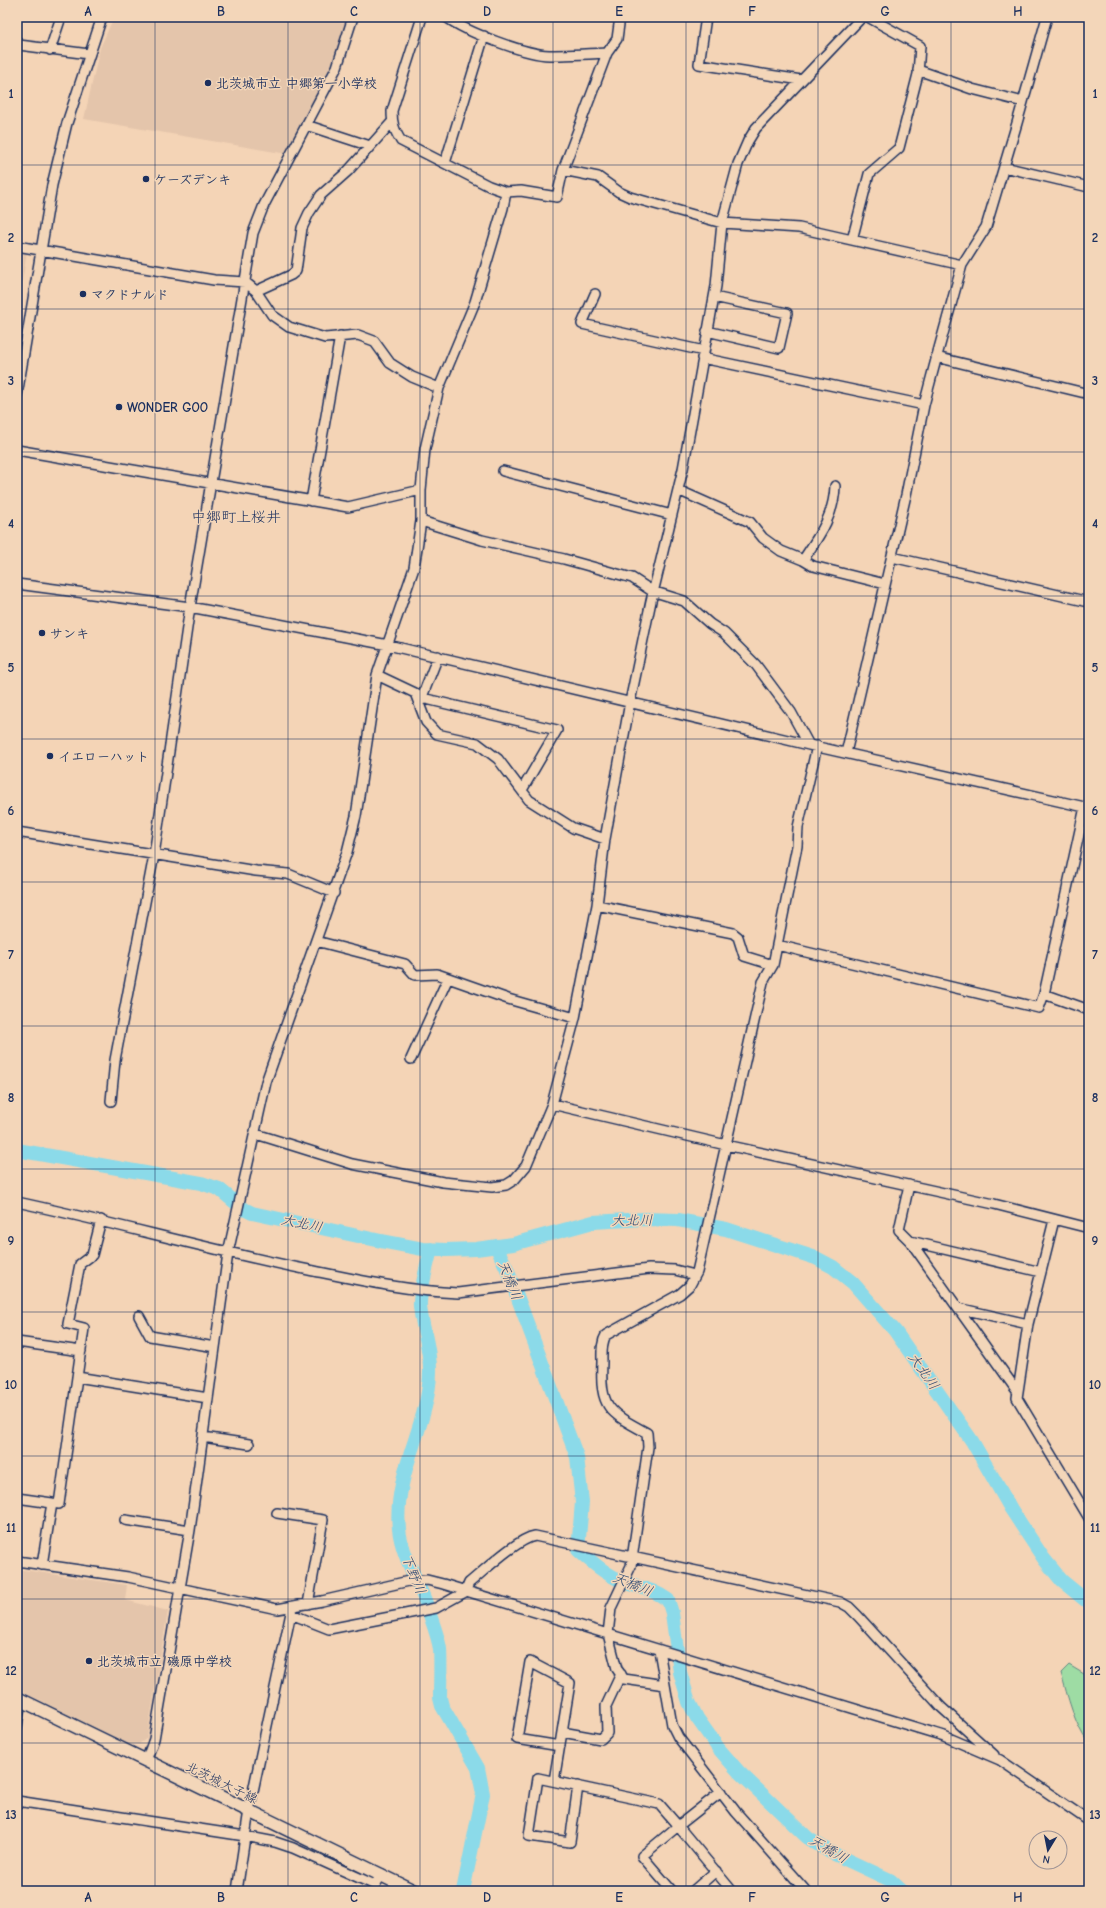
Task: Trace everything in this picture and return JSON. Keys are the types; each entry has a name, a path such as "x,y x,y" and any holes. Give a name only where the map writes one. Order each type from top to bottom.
{"main road":[{"name":"北茨城大子線","path":"19,1699 382,1874 414,1891"}],"street":[{"path":"50,50 61,17"},
{"path":"17,395 52,185 67,123 102,17"},
{"path":"422,17 392,111 392,122 401,141 489,186 506,192 521,191 557,197 563,170 607,53 617,39 620,17"},
{"path":"446,17 472,32 508,45 547,55 607,53"},
{"path":"706,17 699,64 801,80"},
{"path":"254,1138 352,1164 443,1182 499,1186 506,1185 514,1180 526,1166 552,1104 574,1018 597,905 605,839 630,702 653,592 678,490 714,297 722,223 738,164 748,141 756,128 862,17"},
{"path":"852,240 868,174 899,148 918,70 920,46 868,17"},
{"path":"846,753 892,557 924,405 936,357 962,265 986,227 1047,17"},
{"path":"111,1101 115,1060 154,855 190,607 253,234 264,205 337,67 350,18"},
{"path":"445,163 484,36"},
{"path":"17,42 18,45 89,54"},
{"path":"918,70 972,89 1023,102"},
{"path":"256,291 291,275 296,271 302,228 309,213 321,195 348,171 392,122"},
{"path":"306,125 370,146"},
{"path":"1004,166 1089,187"},
{"path":"563,170 598,177 619,192 630,197 722,223 799,228 962,265"},
{"path":"146,1761 154,1739 190,1530 214,1347 229,1250 266,1082 347,852 356,816 377,675 414,568 421,522 421,490 425,450 438,388 475,302 503,208 506,192"},
{"path":"17,246 214,280 245,282 256,291 272,314 289,328 326,338 358,335 374,341 390,363 412,376 438,388"},
{"path":"595,294 582,324 703,355 924,405"},
{"path":"708,331 779,348 787,313 714,297"},
{"path":"311,501 340,336"},
{"path":"936,357 1089,394"},
{"path":"17,450 348,508 421,490"},
{"path":"503,472 672,515"},
{"path":"803,560 826,526 835,500 835,486"},
{"path":"678,490 750,522 763,538 781,551 813,566 885,584"},
{"path":"421,522 482,540 564,559 632,578 653,592 684,601 710,624 724,633 756,665 791,712 813,745 798,827 797,846 778,945 773,965 763,982 696,1273 690,1285 680,1294 606,1335 604,1339 601,1387 605,1402 623,1420 647,1433 648,1447 633,1557 631,1566 611,1608 608,1634 617,1669 624,1679 665,1685"},
{"path":"892,557 1089,602"},
{"path":"17,584 190,607 388,645 1087,808 1044,994 1039,1008 778,945"},
{"path":"420,701 438,656"},
{"path":"377,675 415,693 420,701 426,722 437,734 476,743 498,759 530,800 573,828 605,839"},
{"path":"420,701 557,730 522,790"},
{"path":"17,832 256,871 288,874 334,892"},
{"path":"597,905 733,934 738,937 744,956 773,965"},
{"path":"316,941 405,964 415,975 437,974 508,999 574,1018"},
{"path":"411,1059 448,978"},
{"path":"1044,994 1089,1010"},
{"path":"552,1104 726,1145 909,1185 1089,1228"},
{"path":"909,1185 899,1230 910,1241 1017,1391"},
{"path":"17,1202 101,1220 348,1278 429,1291 458,1293 649,1269 675,1270 696,1273"},
{"path":"17,1498 59,1504 84,1328 68,1324 80,1264 92,1255 101,1220"},
{"path":"1054,1220 1028,1324 1017,1398 1089,1518"},
{"path":"910,1241 1041,1272"},
{"path":"958,1308 1028,1324"},
{"path":"139,1316 150,1336 214,1347"},
{"path":"17,1342 81,1350"},
{"path":"77,1377 208,1398"},
{"path":"203,1437 249,1444"},
{"path":"42,1565 52,1503"},
{"path":"276,1513 323,1520 308,1604"},
{"path":"125,1520 190,1530"},
{"path":"17,1561 128,1577 265,1608 292,1610 329,1629 436,1608 465,1592 469,1583 528,1537 535,1536 840,1602 849,1607 941,1707 1000,1760 1089,1821"},
{"path":"292,1610 308,1604 417,1581 443,1584 465,1592 690,1658 944,1736 1000,1760"},
{"path":"237,1891 248,1810 292,1610"},
{"path":"659,1650 672,1725 678,1737 736,1812 806,1891"},
{"path":"554,1782 560,1746 570,1682 530,1662 517,1739 560,1746"},
{"path":"562,1732 601,1739 607,1733 606,1706 620,1674"},
{"path":"17,1727 19,1699"},
{"path":"578,1786 570,1842 529,1836 538,1778 578,1786 659,1804 732,1891"},
{"path":"672,1891 642,1856 721,1792"},
{"path":"17,1802 245,1836 293,1848 375,1884 382,1874"},
{"path":"693,1891 716,1871"}],"shaded area":[{"name":"北茨城市立 中郷第一小学校","path":"114,17 325,17 347,24 334,63 287,154 84,119 100,48"},
{"path":"17,251 27,252 17,312"},
{"name":"北茨城市立 磯原中学校","path":"17,1569 127,1585 125,1600 168,1611 147,1738 139,1744 129,1744 17,1689"}],"green space":[{"path":"1069,1665 1089,1677 1089,1744 1075,1719 1061,1673"}],"water":[{"path":"892,1879 906,1891 899,1891 888,1882"}],"waterway":[{"name":"大北川","path":"17,1150 201,1183 219,1189 242,1208 252,1213 423,1249 476,1249 513,1244 593,1222 644,1219 678,1220 726,1229 816,1258 833,1267 853,1283 895,1331 972,1441 1011,1509 1044,1559 1062,1581 1089,1603"},
{"name":"天橋川","path":"496,1246 507,1269 577,1457 582,1502 578,1550 610,1575 628,1584 656,1593 668,1600 672,1613 680,1672 689,1702 697,1718 719,1749 739,1772 809,1839 830,1852 890,1880 902,1891"},
{"name":"下野川","path":"431,1249 420,1300 430,1364 428,1392 424,1411 401,1488 399,1529 403,1549 427,1606 439,1644 440,1698 442,1706 478,1768 483,1794 463,1891"}],"place":[{"name":"北茨城市立 中郷第一小学校","path":"208,83"},
{"name":"ケーズデンキ","path":"146,179"},
{"name":"マクドナルド","path":"83,294"},
{"name":"WONDER GOO","path":"119,407"},
{"name":"サンキ","path":"42,633"},
{"name":"イエローハット","path":"50,756"},
{"name":"北茨城市立 磯原中学校","path":"89,1661"}],"district":[{"name":"中郷町上桜井","path":"236,517"}]}
